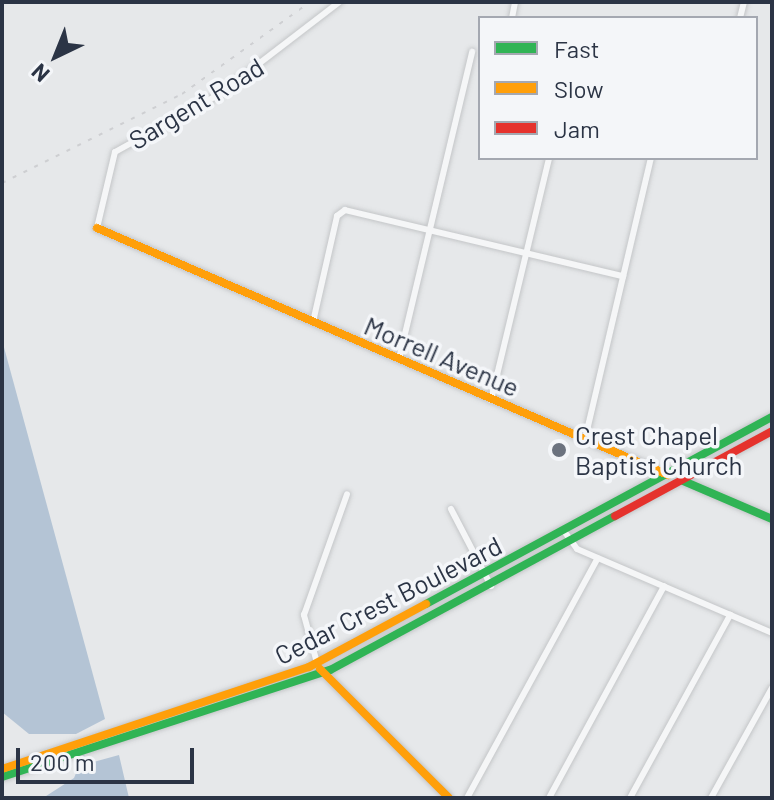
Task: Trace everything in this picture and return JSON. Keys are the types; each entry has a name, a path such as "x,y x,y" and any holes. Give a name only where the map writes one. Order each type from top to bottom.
{"main road":[{"name":"Morrell Avenue","path":"97,228 772,519"},
{"name":"Cedar Crest Boulevard","path":"2,769 190,715 317,663 772,417"},
{"name":"Cedar Crest Boulevard","path":"2,777 322,673 491,586 772,431"},
{"path":"317,663 322,673 449,798"}],"street":[{"name":"Sargent Road","path":"97,228 115,152 218,95 339,2"},
{"path":"399,359 472,52"},
{"path":"491,400 549,160"},
{"path":"585,439 651,160"},
{"path":"313,322 340,211 623,276"},
{"path":"317,663 304,615 347,494"},
{"path":"451,509 491,586"},
{"path":"564,531 570,542 598,558 772,633"},
{"path":"467,798 598,558"},
{"path":"549,798 664,586"},
{"path":"630,798 730,615"},
{"path":"711,798 772,688"}],"water":[{"path":"2,340 105,719 76,734 29,734 2,712"},
{"path":"119,755 129,798 43,798 74,778 79,766"}],"waterway":[{"path":"83,753 86,766"}],"railway":[{"path":"2,183 182,94 310,2"}],"traffic: fast":[{"path":"426,604 772,417"},
{"path":"681,480 772,519"},
{"path":"2,777 330,670 615,516"}],"traffic: slow":[{"path":"97,228 668,475"},
{"path":"2,769 309,667 426,604"},
{"path":"320,669 449,798"}],"traffic: jam":[{"path":"615,516 772,431"}],"place":[{"name":"Crest Chapel Baptist Church","path":"559,450"}]}
